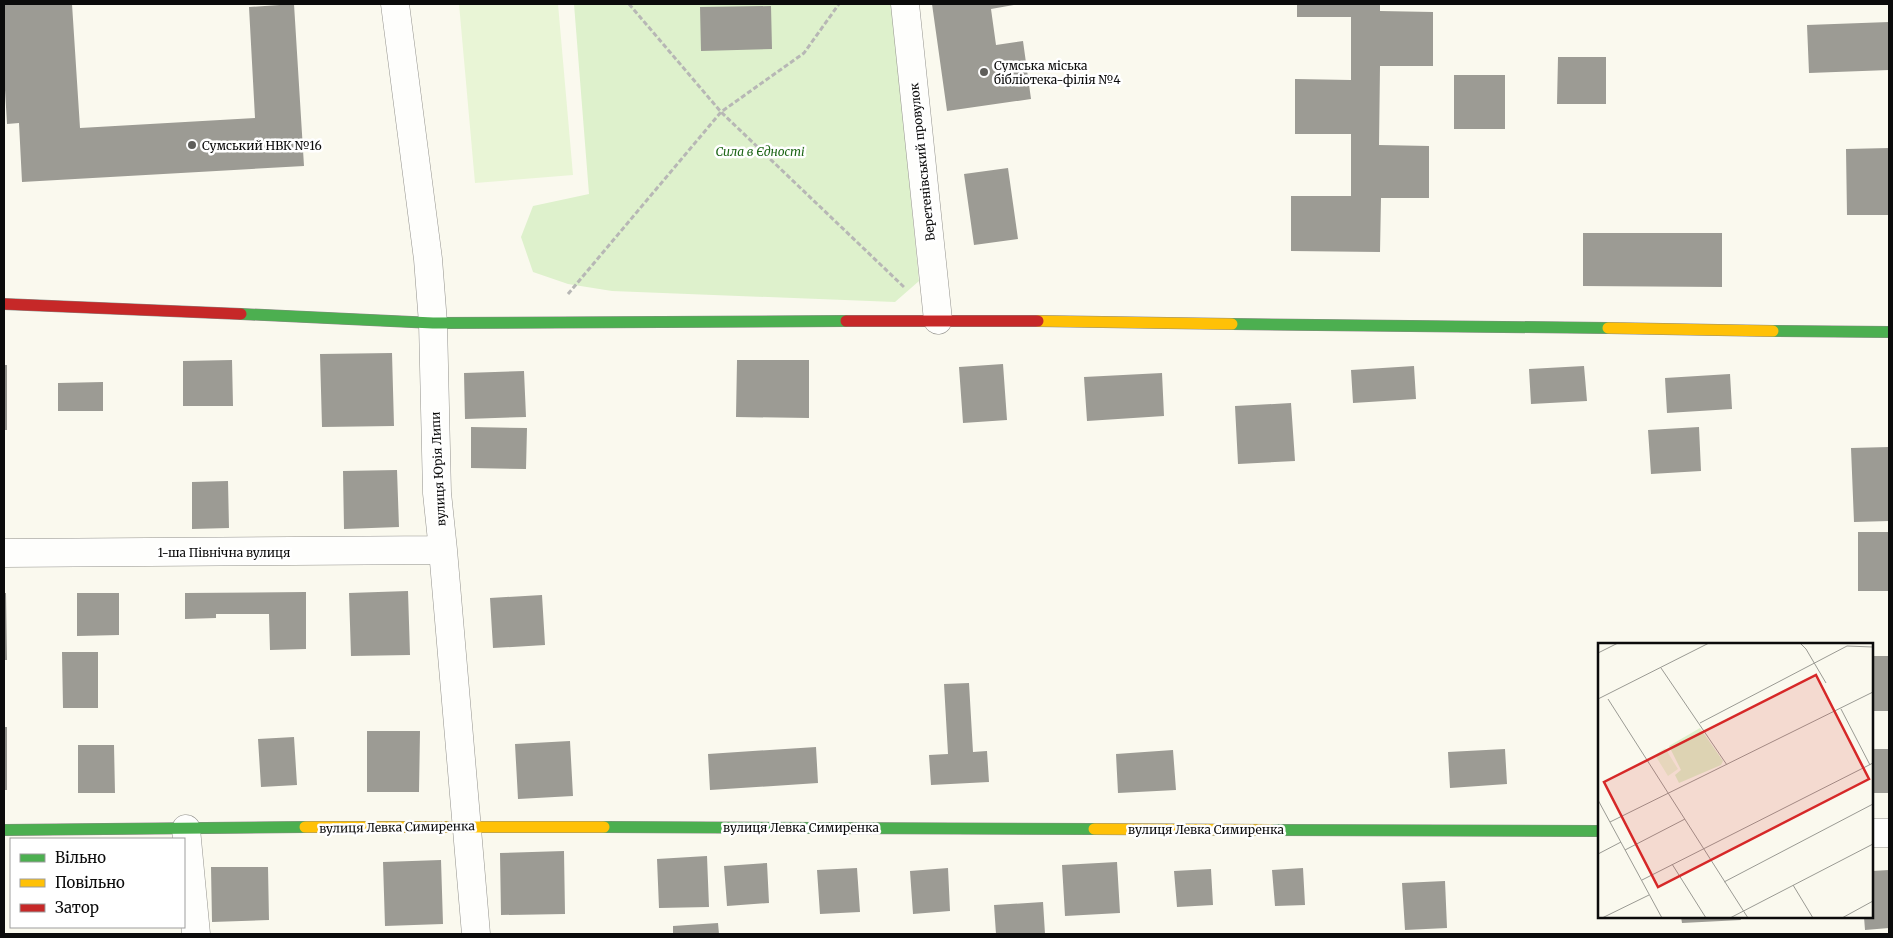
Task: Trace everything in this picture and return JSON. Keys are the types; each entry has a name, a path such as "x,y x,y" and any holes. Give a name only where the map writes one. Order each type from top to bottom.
{"street":[{"name":"вулиця Юрія Липи","path":"395,4 428,259 433,323 437,493 468,826 476,934"},
{"name":"Веретенівський провулок","path":"905,4 938,320"},
{"path":"4,304 433,323 938,320 1889,332"},
{"name":"1-ша Північна вулиця","path":"4,553 443,550"},
{"name":"вулиця Левка Симиренка","path":"4,830 468,826 1598,831"},
{"path":"186,829 196,934"},
{"path":"1873,833 1889,833"}],"path":[{"path":"629,4 721,112 938,320"},
{"path":"544,323 721,112 804,53 839,4"}],"green space":[{"path":"459,4 558,4 573,175 475,183"},
{"name":"Сила в Єдності","path":"574,4 892,4 919,281 895,302 612,291 568,284 533,272 521,237 533,206 589,194"}],"building":[{"path":"4,4 72,4 80,128 255,118 249,7 294,4 304,166 22,182 19,123 7,124 4,73"},
{"name":"Сумська міська бібліотека-філія №4","path":"932,4 1019,4 991,9 996,45 1023,41 1031,99 947,111"},
{"path":"1297,4 1380,4 1380,11 1433,12 1433,66 1380,66 1379,145 1429,146 1429,198 1381,198 1380,252 1291,251 1291,196 1351,196 1351,134 1295,134 1295,79 1351,80 1351,17 1297,17"},
{"path":"771,6 772,49 701,51 700,7"},
{"path":"1889,22 1889,70 1809,73 1807,25"},
{"path":"1558,57 1606,57 1606,104 1557,104"},
{"path":"1454,75 1505,75 1505,129 1454,129"},
{"path":"1889,148 1889,215 1847,215 1846,149"},
{"path":"1008,168 1018,239 974,245 964,174"},
{"path":"1583,233 1722,233 1722,287 1583,286"},
{"path":"392,353 394,426 322,427 320,354"},
{"path":"232,360 233,406 183,406 183,361"},
{"path":"737,360 809,360 809,418 736,417"},
{"path":"1003,364 1007,420 963,423 959,367"},
{"path":"4,365 7,365 7,430 4,430"},
{"path":"1414,366 1416,399 1353,403 1351,370"},
{"path":"1584,366 1587,401 1531,404 1529,369"},
{"path":"524,371 526,417 465,419 464,373"},
{"path":"1162,373 1164,416 1087,421 1084,377"},
{"path":"1730,374 1732,409 1667,413 1665,378"},
{"path":"103,382 103,411 58,411 58,383"},
{"path":"1291,403 1295,461 1238,464 1235,406"},
{"path":"471,427 527,428 526,469 471,468"},
{"path":"1699,427 1701,471 1651,474 1648,430"},
{"path":"1889,447 1889,521 1854,522 1851,448"},
{"path":"397,470 399,527 344,529 343,471"},
{"path":"228,481 229,528 192,529 192,482"},
{"path":"1858,532 1889,532 1889,591 1858,591"},
{"path":"408,591 410,655 351,656 349,593"},
{"path":"306,592 306,649 270,650 269,614 216,614 216,618 185,619 185,593"},
{"path":"4,593 6,593 7,660 4,660"},
{"path":"77,593 119,593 119,635 77,636"},
{"path":"542,595 545,645 493,648 490,598"},
{"path":"62,652 98,652 98,708 63,708"},
{"path":"1873,656 1889,656 1889,711 1873,711"},
{"path":"969,683 973,752 987,751 989,782 931,785 929,755 948,754 944,684"},
{"path":"4,727 7,727 7,790 4,790"},
{"path":"367,731 420,731 419,792 367,792"},
{"path":"294,737 297,785 261,787 258,739"},
{"path":"570,741 573,796 518,799 515,744"},
{"path":"78,745 114,745 115,793 78,793"},
{"path":"816,747 818,783 710,790 708,754"},
{"path":"1505,749 1507,784 1450,788 1448,752"},
{"path":"1873,749 1889,749 1889,793 1873,793"},
{"path":"1173,750 1176,790 1118,793 1116,754"},
{"path":"564,851 565,914 501,915 500,853"},
{"path":"707,856 709,907 659,908 657,859"},
{"path":"441,860 443,924 385,926 383,862"},
{"path":"1117,862 1120,913 1065,916 1062,865"},
{"path":"767,863 769,903 727,906 724,866"},
{"path":"211,867 268,867 269,920 212,922"},
{"path":"857,868 860,912 820,914 817,870"},
{"path":"948,868 950,911 913,914 910,871"},
{"path":"1303,868 1305,905 1275,906 1272,870"},
{"path":"1211,869 1213,905 1177,907 1174,871"},
{"path":"1889,870 1889,928 1865,930 1864,918 1873,918 1873,871"},
{"path":"1445,881 1447,928 1405,930 1402,883"},
{"path":"1043,902 1045,934 996,934 994,905"},
{"path":"1681,918 1740,918 1741,920 1682,923"},
{"path":"718,923 719,934 673,934 673,926"}],"traffic: fast":[{"path":"241,314 433,323 846,321"},
{"path":"1232,324 1608,328"},
{"path":"1773,331 1889,332"},
{"path":"4,830 305,827"},
{"path":"604,827 1094,829"},
{"path":"1272,830 1598,831"}],"traffic: slow":[{"path":"1038,321 1232,324"},
{"path":"1608,328 1773,331"},
{"path":"305,827 604,827"},
{"path":"1094,829 1272,830"}],"traffic: jam":[{"path":"4,304 241,314"},
{"path":"846,321 1038,321"}],"place":[{"name":"Сумська міська бібліотека-філія №4","path":"984,72"},
{"name":"Сумський НВК №16","path":"192,145"}]}
